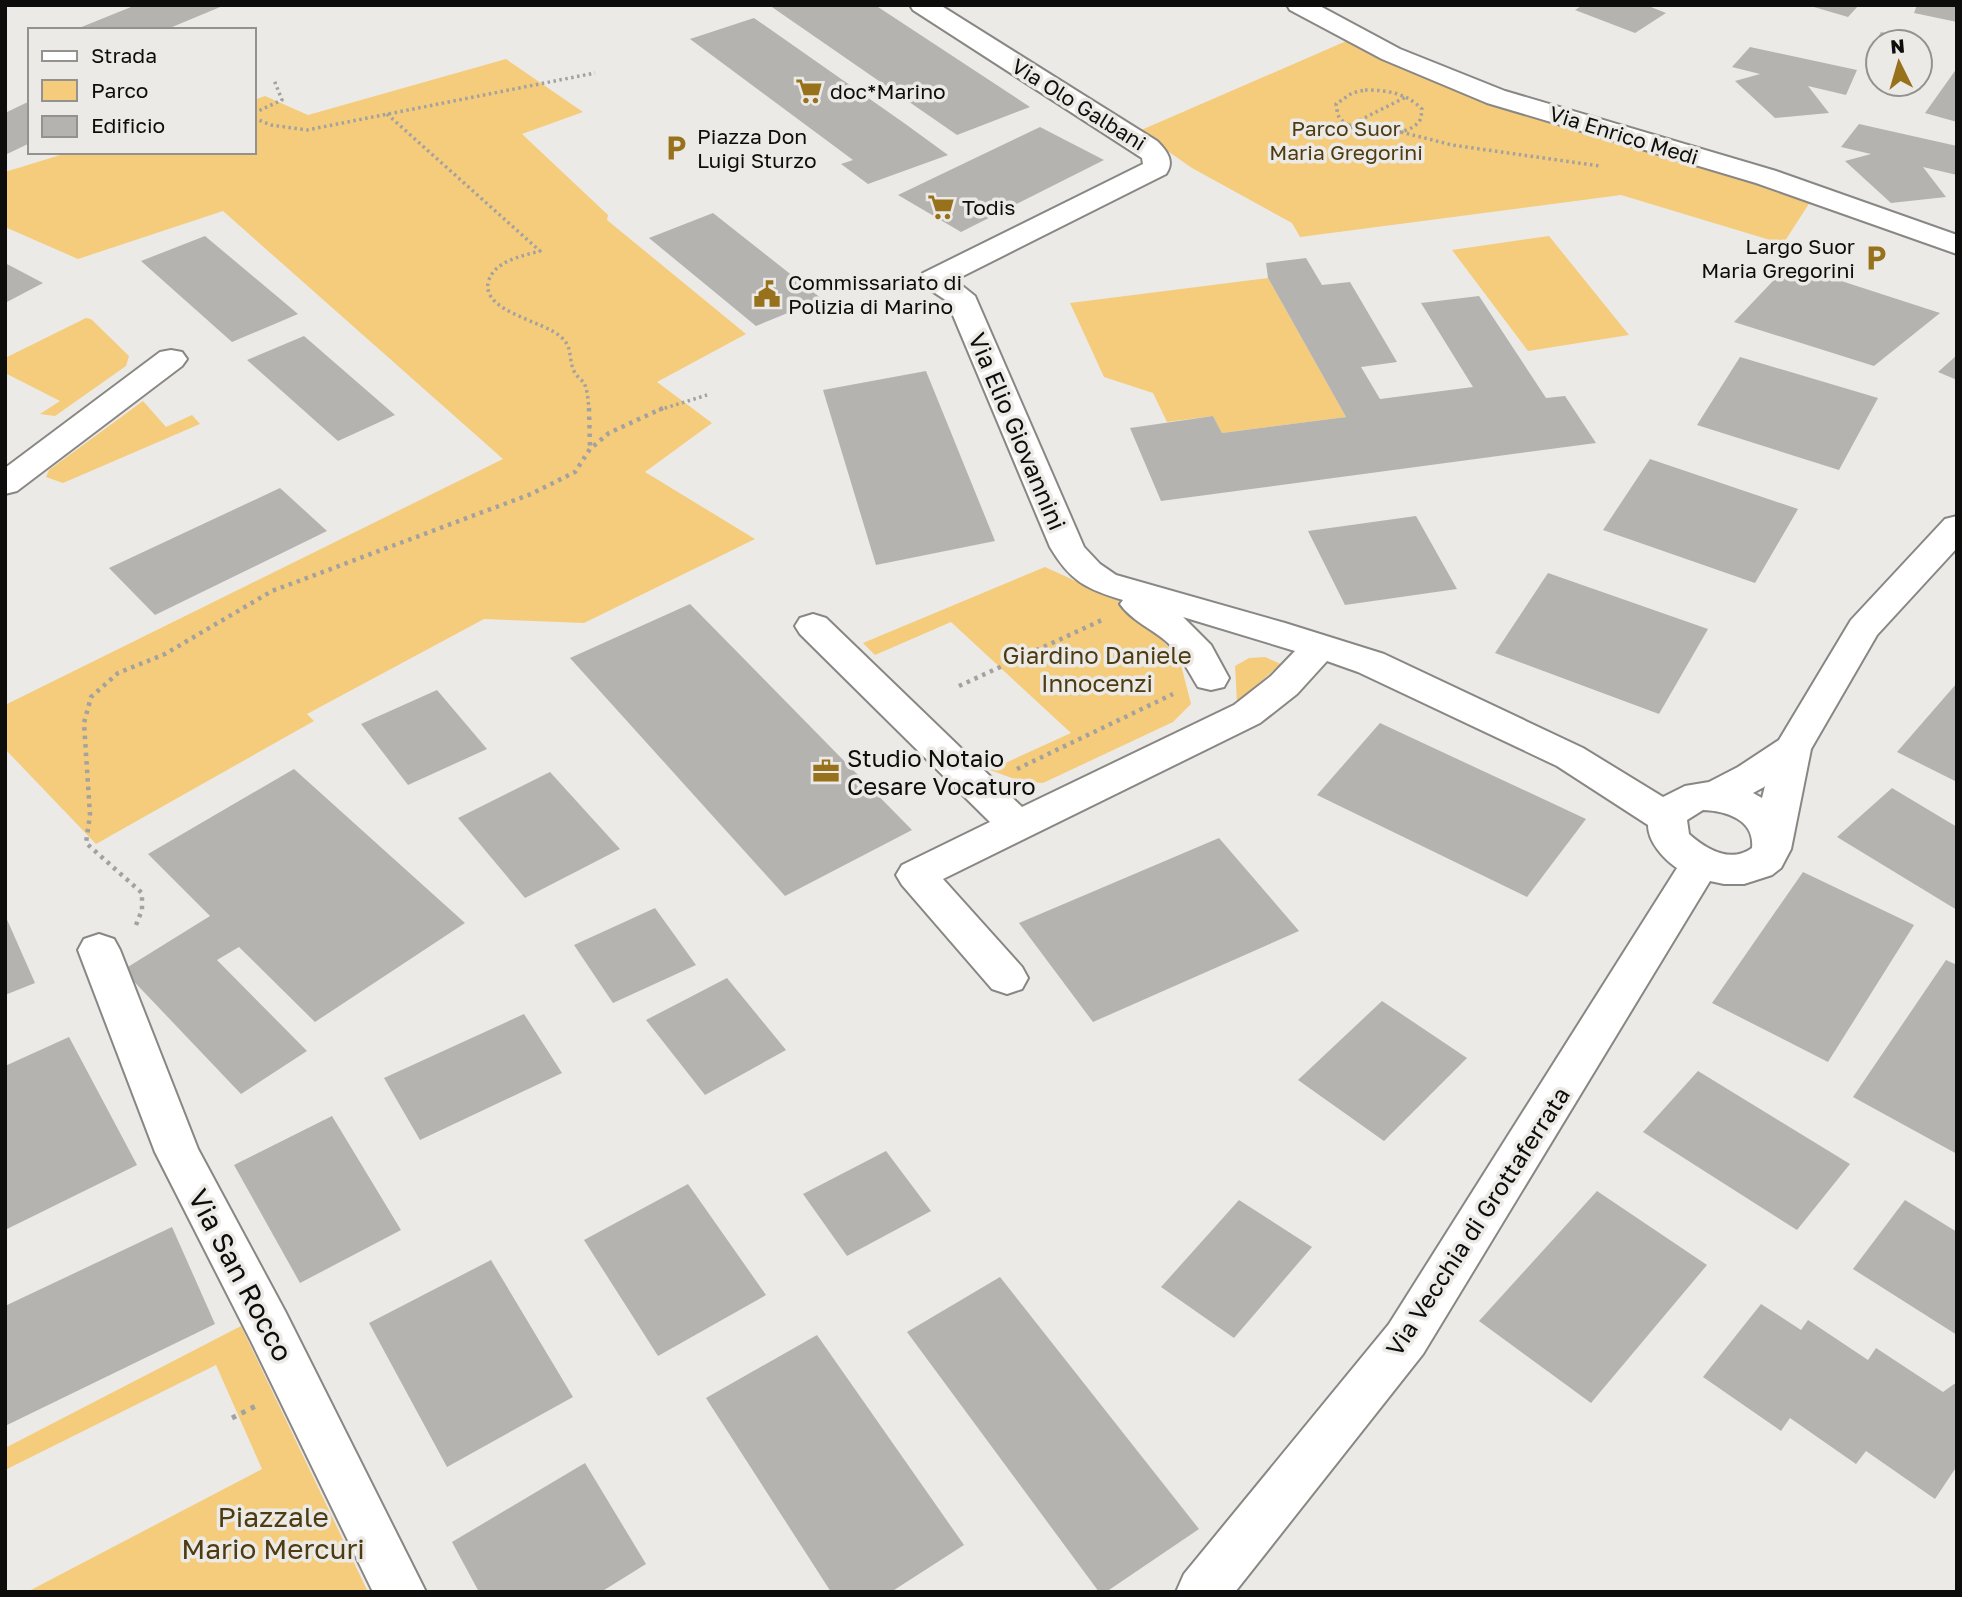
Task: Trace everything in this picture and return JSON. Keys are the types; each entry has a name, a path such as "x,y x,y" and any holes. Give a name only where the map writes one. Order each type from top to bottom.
{"street":[{"name":"Via Olo Galbani","path":"922,5 1147,147 1157,160 1156,168 934,279"},
{"name":"Via Enrico Medi","path":"1299,5 1391,54 1496,97 1766,177 1957,245"},
{"name":"Via Elio Giovannini","path":"934,279 960,296 1067,547 1077,562 1104,583 1183,634 1194,645 1211,678"},
{"path":"5,484 171,359"},
{"path":"1792,750 1751,777 1694,804 1667,831 1673,843 1685,855 1700,864 1735,871 1752,868 1764,860 1772,851 1792,750 1864,628 1957,527"},
{"name":"Via Elio Giovannini","path":"1104,583 1272,631 1384,669 1570,757 1694,804"},
{"path":"813,626 1017,825"},
{"path":"1212,733 1211,678 1226,650 1247,638 1272,631"},
{"path":"1007,978 916,875 1212,733 1264,703 1320,646"},
{"path":"1694,804 1731,799 1760,816 1769,827 1773,839"},
{"name":"Via Vecchia di Grottaferrata","path":"1202,1592 1406,1339 1700,864"},
{"name":"Via San Rocco","path":"99,950 177,1152 274,1337 400,1592"}],"path":[{"path":"256,116 271,125 307,130 595,73"},
{"path":"256,114 282,100 274,80"},
{"path":"1401,132 1420,123 1423,116 1417,102 1408,97 1395,92 1365,90 1342,98 1336,104 1335,111 1349,125 1374,133 1401,132 1452,145 1608,167"},
{"path":"1338,131 1408,97"},
{"path":"387,114 540,251 515,258 492,273 486,287 488,298 498,306 549,326 570,347 574,371 586,386 590,449"},
{"path":"99,950 129,933 140,920 144,904 142,893 86,843 90,815 84,723 92,697 103,684 118,673 165,654 272,591 531,494 575,472 590,449 609,433 662,408 707,395"},
{"path":"959,686 1107,618"}],"green space":[{"name":"Parco Suor Maria Gregorini","path":"1351,39 1429,80 1492,103 1812,199 1783,244 1621,195 1300,237 1292,223 1192,168 1139,131"},
{"path":"506,59 583,112 522,134 608,215 607,220 746,334 657,382 712,423 645,472 755,539 584,623 484,619 307,714 314,721 96,844 5,749 5,705 503,459 223,211 78,259 5,227 5,172 64,154 256,154 256,99 265,96 308,115"},
{"path":"1549,236 1629,335 1528,351 1452,250"},
{"path":"1268,278 1346,417 1222,433 1213,416 1167,422 1153,393 1104,377 1070,303"},
{"path":"86,318 91,319 129,356 126,366 55,416 40,414 60,401 5,373 5,358"},
{"path":"143,401 166,427 192,415 200,424 63,483 46,477 49,470"},
{"name":"Giardino Daniele Innocenzi","path":"1045,567 1117,600 1151,627 1180,661 1191,704 1173,722 1043,783 1020,781 990,770 1071,733 951,622 875,655 863,643"},
{"path":"1265,657 1281,664 1237,702 1235,666 1249,658"},
{"name":"Piazzale Mario Mercuri","path":"241,1326 368,1592 27,1592 262,1469 216,1365 5,1470 5,1448"}],"building":[{"path":"136,5 225,5 170,28 79,28"},
{"path":"769,5 875,5 1030,107 957,135"},
{"path":"1583,5 1646,5 1666,13 1635,33 1575,10"},
{"path":"1807,5 1859,5 1848,17"},
{"path":"1917,5 1957,5 1957,22 1914,13"},
{"name":"doc*Marino","path":"754,18 948,155 868,184 841,164 853,160 690,39"},
{"path":"1750,47 1857,70 1846,95 1808,86 1829,113 1775,118 1735,81 1760,74 1732,67"},
{"path":"1957,68 1957,122 1925,113"},
{"path":"28,102 28,144 5,155 5,113"},
{"path":"1859,124 1957,146 1957,175 1923,167 1946,197 1891,203 1845,161 1871,154 1841,147"},
{"path":"1040,127 1104,160 961,232 898,195"},
{"path":"713,213 822,299 756,326 649,238"},
{"path":"205,236 298,314 232,342 141,261"},
{"path":"1306,258 1322,285 1350,282 1397,362 1361,367 1380,399 1473,387 1421,303 1479,296 1546,398 1565,396 1596,443 1161,501 1130,428 1213,416 1222,433 1346,417 1268,278 1266,263"},
{"path":"5,263 43,283 5,303"},
{"path":"1789,264 1940,313 1874,366 1734,322"},
{"path":"304,336 395,415 338,441 247,360"},
{"path":"1957,355 1957,380 1938,372"},
{"path":"1740,357 1878,398 1839,470 1697,425"},
{"path":"926,371 995,541 876,565 823,390"},
{"path":"1650,459 1798,509 1755,583 1603,530"},
{"path":"280,488 327,531 155,615 109,568"},
{"path":"1416,516 1457,589 1345,605 1308,531"},
{"path":"1548,573 1708,629 1659,714 1495,653"},
{"path":"690,604 912,830 785,896 570,658"},
{"path":"1957,683 1957,782 1897,752"},
{"path":"437,690 487,749 408,785 361,724"},
{"path":"1380,723 1586,819 1527,897 1317,795"},
{"path":"294,769 465,923 315,1022 239,947 217,960 307,1051 241,1094 123,970 210,916 148,854"},
{"path":"550,772 620,849 525,898 458,818"},
{"path":"1892,788 1957,827 1957,910 1837,837"},
{"path":"1219,838 1299,931 1093,1022 1019,923"},
{"path":"1803,872 1914,925 1828,1062 1712,1003"},
{"path":"655,908 696,965 613,1003 574,945"},
{"path":"5,915 35,983 5,995"},
{"path":"1946,960 1957,965 1957,1154 1853,1097"},
{"path":"727,978 786,1050 705,1095 646,1020"},
{"path":"1382,1001 1467,1058 1384,1141 1298,1080"},
{"path":"524,1014 562,1073 420,1140 384,1078"},
{"path":"69,1037 137,1165 5,1230 5,1066"},
{"path":"1698,1071 1850,1164 1797,1230 1643,1132"},
{"path":"332,1116 401,1230 300,1283 234,1165"},
{"path":"886,1151 931,1211 847,1256 803,1194"},
{"path":"688,1184 766,1295 658,1356 584,1240"},
{"path":"1597,1191 1707,1265 1591,1403 1479,1321"},
{"path":"1239,1200 1312,1247 1234,1338 1161,1287"},
{"path":"1905,1200 1957,1232 1957,1335 1853,1269"},
{"path":"172,1227 215,1324 5,1426 5,1306"},
{"path":"491,1260 573,1397 447,1467 369,1323"},
{"path":"1000,1277 1199,1529 1106,1592 1099,1592 907,1332"},
{"path":"1761,1304 1801,1330 1808,1320 1868,1360 1876,1348 1943,1392 1954,1384 1957,1385 1957,1466 1935,1499 1866,1451 1856,1464 1790,1418 1781,1431 1703,1377"},
{"path":"817,1335 964,1545 891,1592 831,1592 706,1398"},
{"path":"585,1463 646,1564 601,1592 479,1592 452,1542"}],"place":[{"name":"doc*Marino","path":"809,91"},
{"name":"Piazza Don Luigi Sturzo","path":"676,148"},
{"name":"Todis","path":"941,207"},
{"name":"Largo Suor Maria Gregorini","path":"1876,258"},
{"name":"Commissariato di Polizia di Marino","path":"767,294"},
{"name":"Studio Notaio Cesare Vocaturo","path":"826,771"}]}
